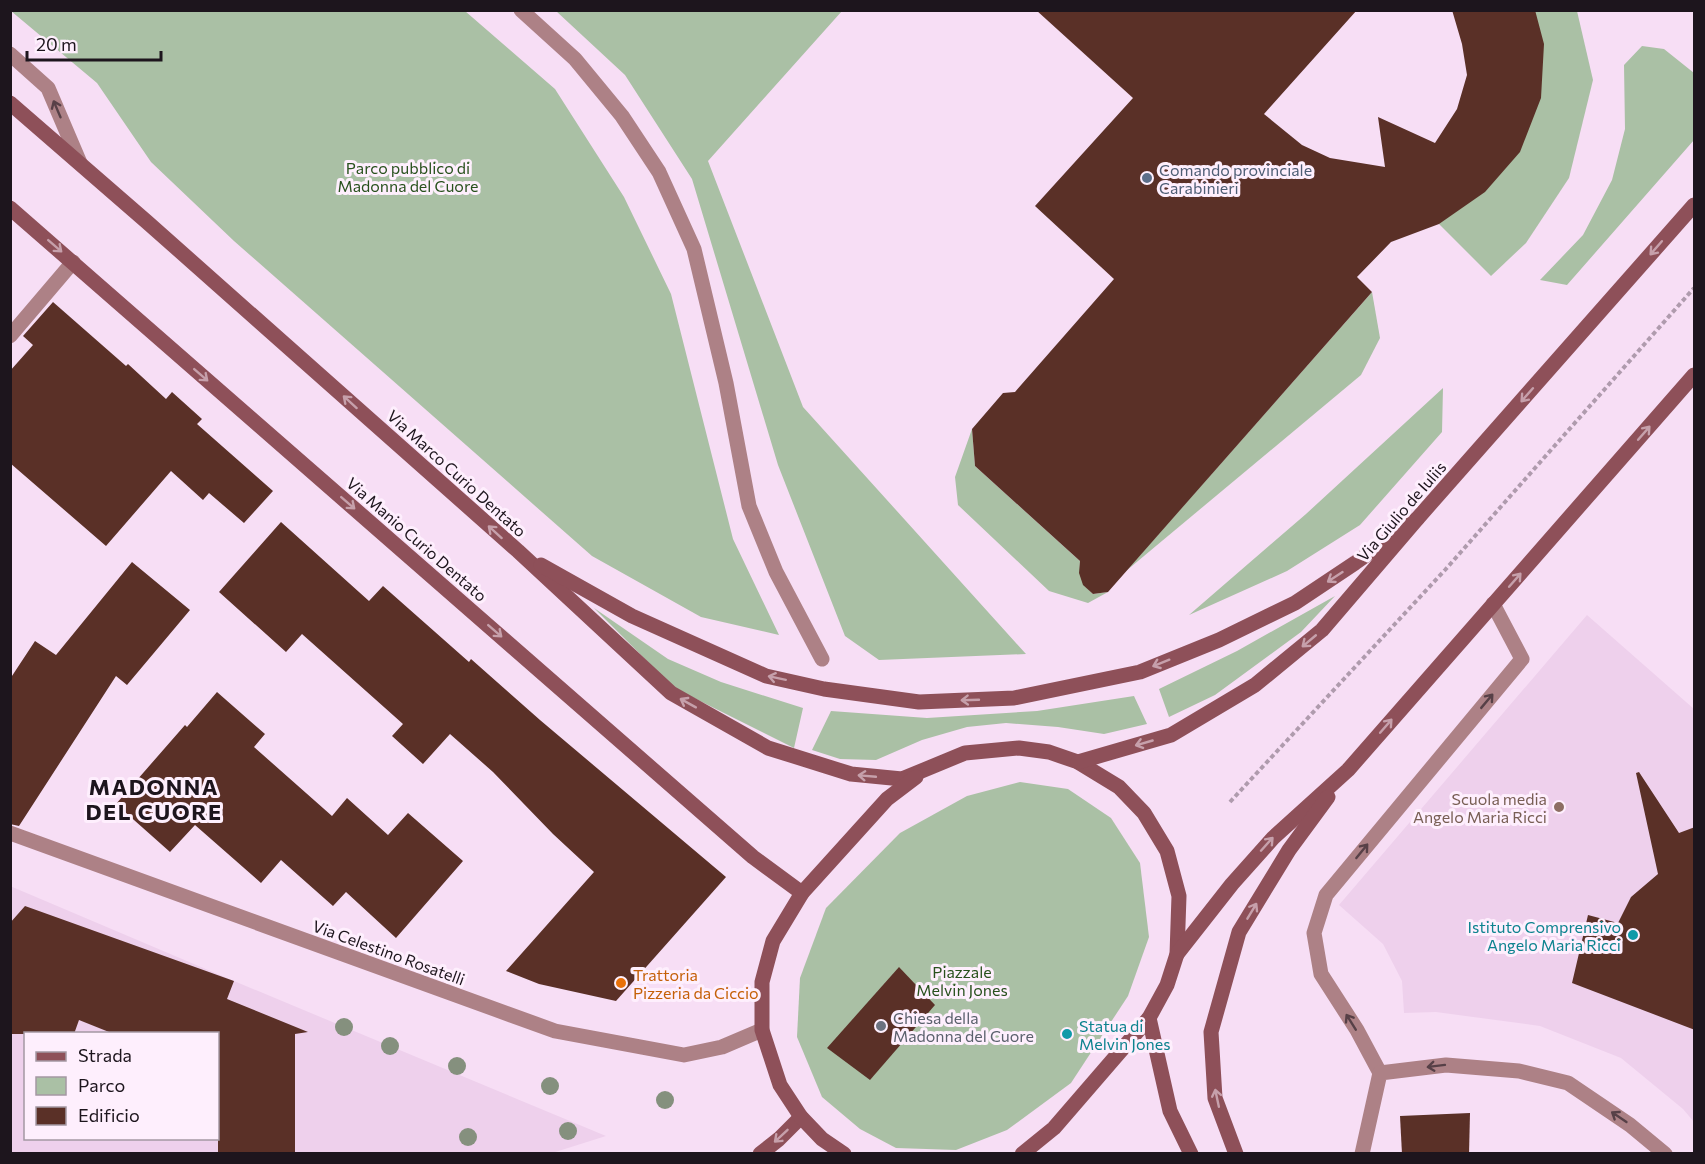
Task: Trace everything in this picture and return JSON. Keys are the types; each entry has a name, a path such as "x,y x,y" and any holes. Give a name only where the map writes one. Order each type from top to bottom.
{"main road":[{"name":"Via Marco Curio Dentato","path":"10,104 80,163 518,551 670,693 768,748 852,774 902,779 923,771"},
{"name":"Via Giulio de Iuliis","path":"1078,762 1170,735 1255,685 1322,630 1417,519 1695,205"},
{"name":"Via Manio Curio Dentato","path":"10,208 753,857 802,893"},
{"path":"1236,1154 1215,1098 1211,1032 1239,932 1289,850 1348,770 1695,375"},
{"path":"518,551 632,616 766,676 824,688 919,702 1014,698 1140,672 1219,640 1295,603 1355,564 1417,519"},
{"path":"844,1154 822,1139 801,1117 780,1085 762,1030 762,982 773,941 802,893 887,799 923,771 965,753 1019,748 1049,752 1078,762 1119,787 1144,813 1167,851 1179,896 1176,954 1167,985 1149,1018 1054,1128 1022,1154"},
{"path":"1176,954 1232,884 1273,838 1348,770"},
{"path":"1149,1018 1170,1111 1191,1154"},
{"path":"760,1154 801,1117"}],"street":[{"path":"521,10 575,59 622,116 668,191 694,249 726,383 749,506 776,572 822,659"},
{"path":"10,54 48,88 80,163"},
{"path":"10,336 73,262"},
{"path":"1362,1154 1380,1072 1357,1030 1321,974 1314,933 1326,895 1522,658 1493,604"},
{"name":"Via Celestino Rosatelli","path":"10,833 555,1031 684,1055 722,1047 762,1030"},
{"path":"1380,1072 1446,1065 1519,1071 1569,1083 1630,1125 1665,1154"}],"path":[{"path":"1230,802 1445,570 1695,288"}],"shaded area":[{"name":"Scuola media Angelo Maria Ricci","path":"1587,615 1694,709 1694,1122 1683,1109 1621,1058 1540,1026 1436,1012 1404,1013 1402,981 1383,944 1339,905"},
{"path":"10,886 606,1136 549,1154 11,1153"}],"green space":[{"name":"Parco pubblico di Madonna del Cuore","path":"11,11 465,11 555,89 624,197 671,294 733,539 779,635 701,617 592,556 234,241 151,162 97,83"},
{"path":"556,11 842,11 708,161 803,407 1026,654 879,660 845,636 778,465 692,179 625,75"},
{"path":"1535,11 1577,11 1593,80 1569,178 1526,243 1491,276 1439,224"},
{"path":"1642,46 1664,49 1694,73 1694,140 1567,285 1540,280 1583,235 1612,180 1625,129 1624,65"},
{"path":"1372,292 1380,338 1361,375 1126,571"},
{"path":"1443,388 1442,432 1360,525 1287,571 1189,615 1306,514"},
{"path":"972,429 975,466 1080,561 1082,579 1093,594 1108,592 1088,603 1049,591 958,505 955,477"},
{"path":"1335,596 1301,632 1215,695 1169,717 1159,689 1237,651"},
{"path":"594,608 668,659 721,682 803,708 794,748 674,688"},
{"path":"1134,696 1147,724 1104,734 1058,727 1006,723 967,727 922,740 876,760 840,759 812,750 831,711 927,718 1037,711"},
{"name":"Piazzale Melvin Jones","path":"1020,782 1068,789 1111,818 1140,863 1149,937 1128,996 1071,1083 1007,1130 956,1150 896,1148 860,1129 822,1097 797,1037 800,978 826,908 900,833 967,796"}],"building":[{"path":"1036,10 1357,10 1264,114 1302,145 1330,158 1385,167 1378,117 1435,143 1457,109 1467,75 1462,44 1452,10 1535,10 1544,44 1541,98 1520,152 1485,192 1439,224 1391,242 1357,277 1372,292 1108,592 1093,594 1083,585 1079,573 1080,561 975,466 972,429 1003,393 1015,392 1114,279 1035,206 1133,98"},
{"path":"53,302 126,366 128,364 166,399 172,392 202,419 197,424 273,491 244,523 209,493 203,500 171,471 106,546 10,463 10,371 33,345 23,336"},
{"path":"281,522 369,601 383,586 469,662 471,659 726,877 616,1001 539,984 506,971 594,872 553,834 493,772 450,734 423,764 392,736 403,724 302,634 286,652 219,592"},
{"path":"132,562 190,610 127,685 116,676 19,826 10,824 10,679 35,641 56,655"},
{"path":"217,692 265,734 254,747 332,816 347,798 388,835 408,813 463,861 396,938 346,892 333,906 281,860 261,883 195,825 170,852 116,804"},
{"name":"Istituto Comprensivo Angelo Maria Ricci","path":"1639,772 1679,833 1695,827 1695,1030 1572,983 1588,915 1618,923 1631,897 1658,874 1636,773"},
{"path":"25,906 234,981 227,999 308,1032 295,1034 295,1154 218,1154 219,1032 109,1032 79,1020 75,1032 10,1034 10,923"},
{"name":"Chiesa della Madonna del Cuore","path":"899,967 935,1005 870,1080 827,1048"},
{"path":"1470,1113 1469,1154 1402,1154 1400,1116"}],"place":[{"name":"Comando provinciale Carabinieri","path":"1147,178"},
{"name":"Scuola media Angelo Maria Ricci","path":"1559,807"},
{"name":"Istituto Comprensivo Angelo Maria Ricci","path":"1633,935"},
{"name":"Trattoria Pizzeria da Ciccio","path":"621,983"},
{"name":"Chiesa della Madonna del Cuore","path":"881,1026"},
{"name":"Statua di Melvin Jones","path":"1067,1034"}],"district":[{"name":"MADONNA DEL CUORE","path":"154,798"}]}
